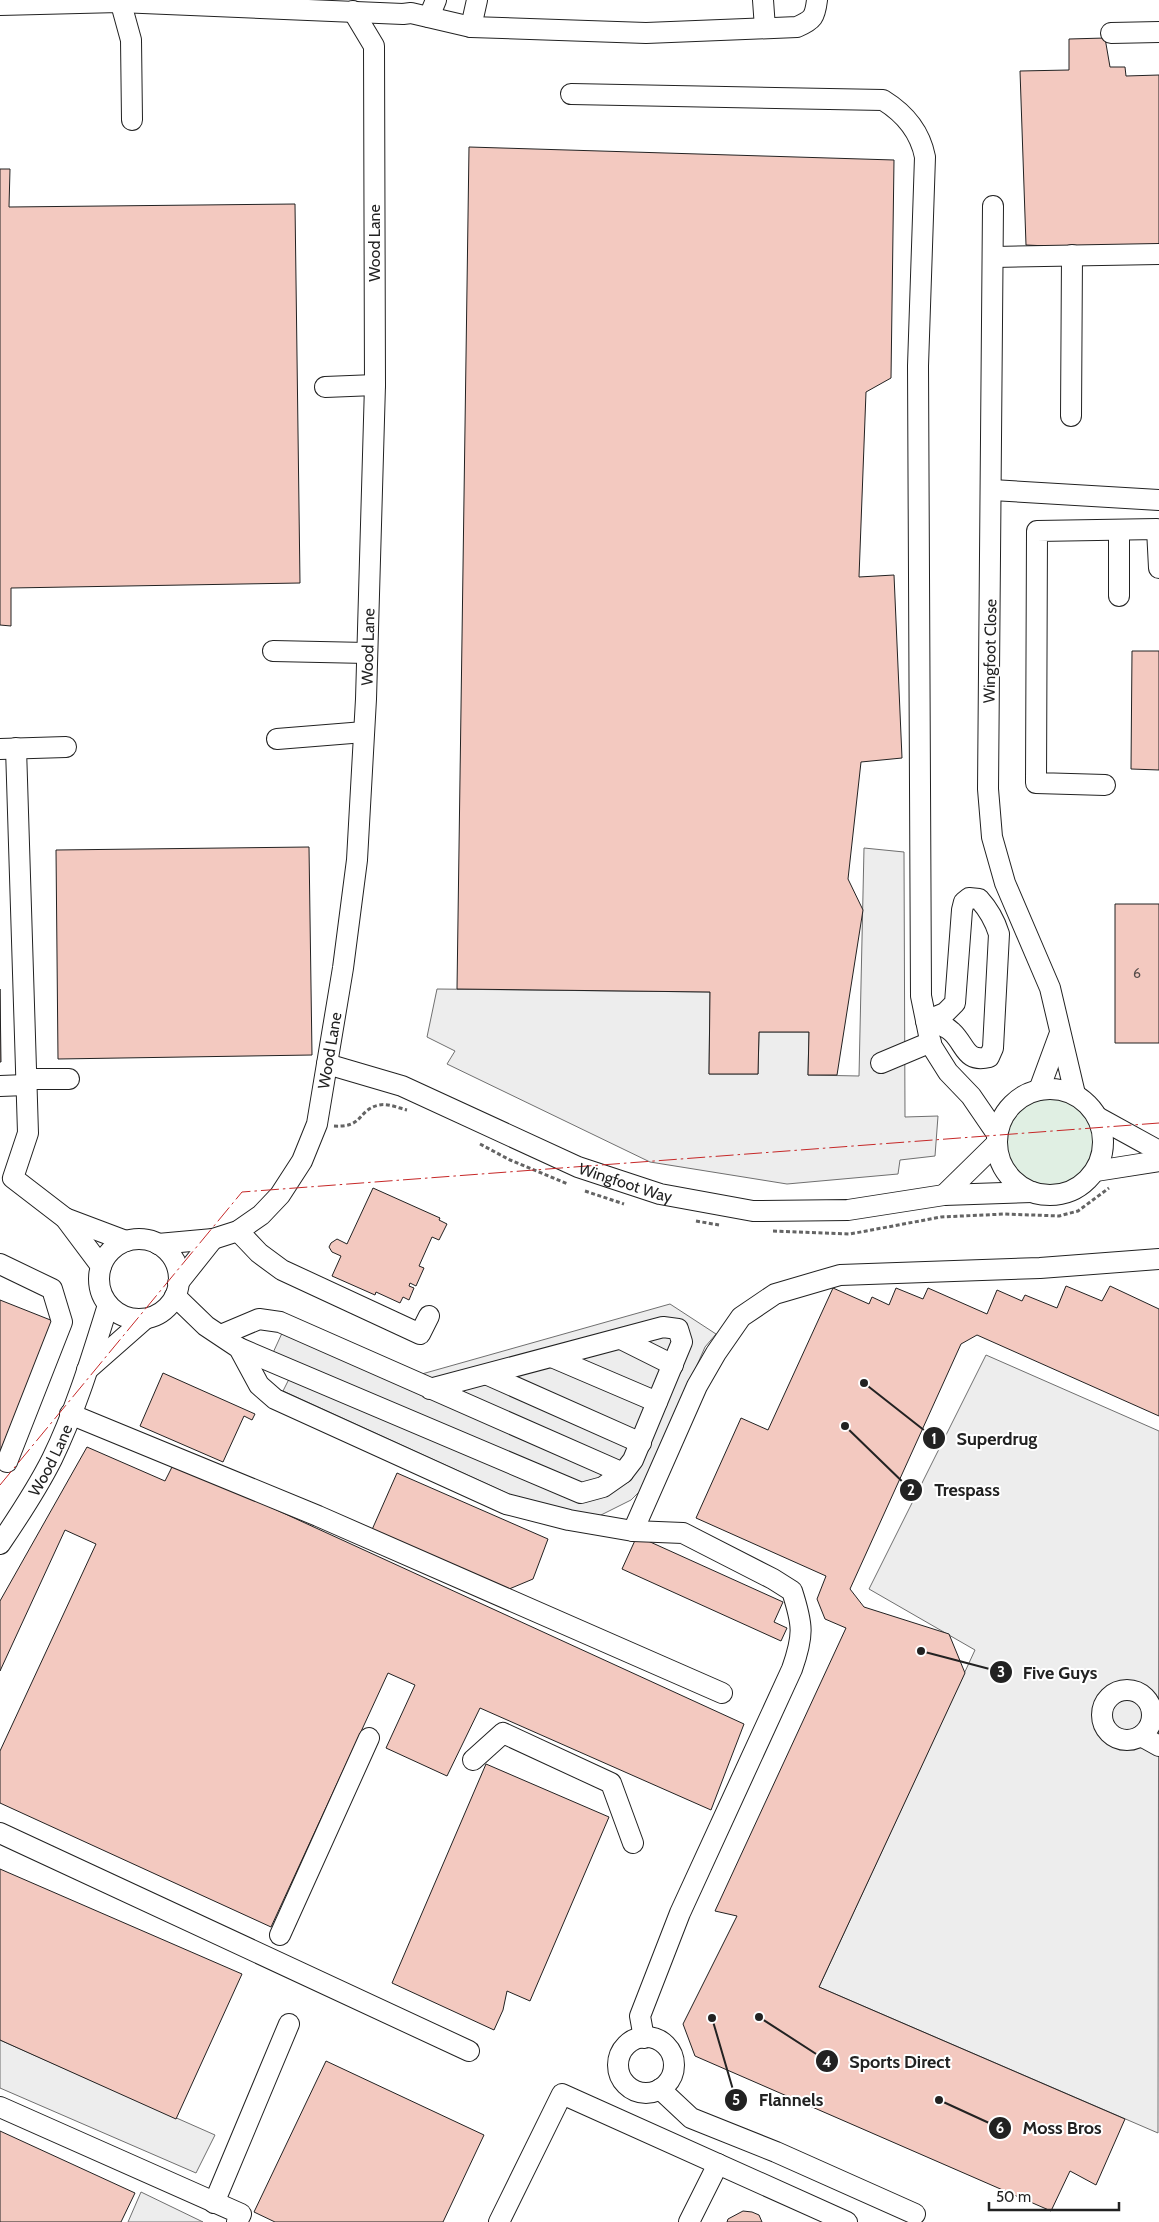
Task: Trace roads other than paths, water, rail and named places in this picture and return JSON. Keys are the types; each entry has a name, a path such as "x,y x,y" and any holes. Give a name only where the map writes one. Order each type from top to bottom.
{"street":[{"path":"471,27 477,0"},
{"path":"763,0 765,28"},
{"path":"0,5 20,2 119,1 360,6 402,14 433,9 471,27 646,33 797,27 810,21 816,12 817,0"},
{"path":"119,1 131,40 132,120"},
{"name":"Wood Lane","path":"158,1244 213,1239 238,1231 261,1215 280,1195 302,1160 317,1124 344,968 357,860 364,732 375,385 374,46 360,6"},
{"path":"1111,34 1159,32"},
{"path":"571,94 883,100 898,109 914,129 922,144 925,156 918,376 921,996 936,1021 951,1031 964,1049 973,1057 980,1059 989,1056 992,1052 999,934 990,913 979,899 969,898 964,902 955,1003 952,1008 936,1021 931,1042 948,1072 971,1096 997,1139 1000,1159 1007,1173 1018,1185 1032,1192 1050,1196 1068,1193 1083,1184 1096,1171 1103,1154 1104,1136 1099,1118 1089,1104 1075,1094 1057,1089 1039,1090 1023,1096 1009,1108 1002,1120 997,1139 944,1195"},
{"name":"Wingfoot Close","path":"993,206 988,789 992,837 1005,883 1050,988 1075,1094"},
{"path":"994,257 1159,254"},
{"path":"1071,416 1072,255"},
{"path":"324,387 375,385"},
{"path":"992,490 1159,500"},
{"path":"1105,785 1036,784 1037,531 1157,529 1159,568"},
{"path":"1119,530 1119,596"},
{"path":"273,651 367,653"},
{"path":"277,739 364,732"},
{"path":"66,747 8,749 28,1133 7,1178 65,1218 126,1241 148,1240 158,1244 167,1251 174,1261 178,1272 176,1290 213,1330 239,1348 580,1493 603,1487 623,1473 634,1460 682,1342 678,1329 663,1328 430,1389"},
{"path":"1039,1090 1060,1033"},
{"path":"881,1064 931,1042"},
{"name":"Wingfoot Way","path":"328,1064 402,1086 578,1167 660,1194 753,1211 848,1210 944,1195 1032,1192"},
{"path":"0,1086 70,1079"},
{"path":"971,1096 1009,1108"},
{"path":"1099,1118 1159,1151"},
{"path":"1096,1171 1159,1161"},
{"path":"65,1218 101,1266"},
{"path":"238,1231 259,1253 282,1270 420,1334 429,1316"},
{"path":"153,1315 176,1290 213,1239"},
{"path":"126,1241 106,1255 101,1266 100,1286 108,1304 118,1314 131,1318 153,1315 213,1330 259,1318 280,1322 623,1473"},
{"path":"633,1531 696,1386 741,1317 775,1294 840,1275 1040,1268 1159,1259"},
{"path":"0,1264 52,1289 62,1322 8,1462"},
{"name":"Wood Lane","path":"0,1544 31,1497 52,1457 87,1370 108,1304"},
{"name":"Wood Lane","path":"87,1370 153,1315"},
{"path":"621,1339 673,1365"},
{"path":"239,1348 259,1385 275,1399 506,1504 569,1520 633,1531 683,1534 774,1579 792,1591 800,1621 801,1644 792,1670 680,1913 640,2016 644,2038"},
{"path":"554,1358 657,1402"},
{"path":"488,1375 640,1442"},
{"path":"70,1414 318,1516 722,1694"},
{"path":"1120,1691 1135,1691 1147,1700 1156,1717 1141,1736 1125,1740 1109,1733 1104,1726 1102,1713 1104,1704 1112,1694 1120,1691"},
{"path":"473,1760 504,1733 611,1783 633,1843"},
{"path":"1141,1736 1159,1746"},
{"path":"280,1935 369,1738"},
{"path":"0,1833 469,2051"},
{"path":"214,2203 289,2024"},
{"path":"644,2038 657,2040 665,2045 671,2054 673,2070 667,2083 660,2089 642,2093 629,2088 618,2072 619,2056 624,2048 635,2040 644,2038"},
{"path":"660,2089 691,2118 776,2152 915,2214"},
{"path":"498,2222 562,2094 846,2222"},
{"path":"0,2107 241,2214 237,2222"},
{"path":"689,2222 718,2164"}],"place":[{"name":"Superdrug","path":"864,1383"},
{"name":"Trespass","path":"845,1426"},
{"name":"Five Guys","path":"921,1651"},
{"name":"Sports Direct","path":"759,2017"},
{"name":"Flannels","path":"712,2018"},
{"name":"Moss Bros","path":"939,2100"}]}
